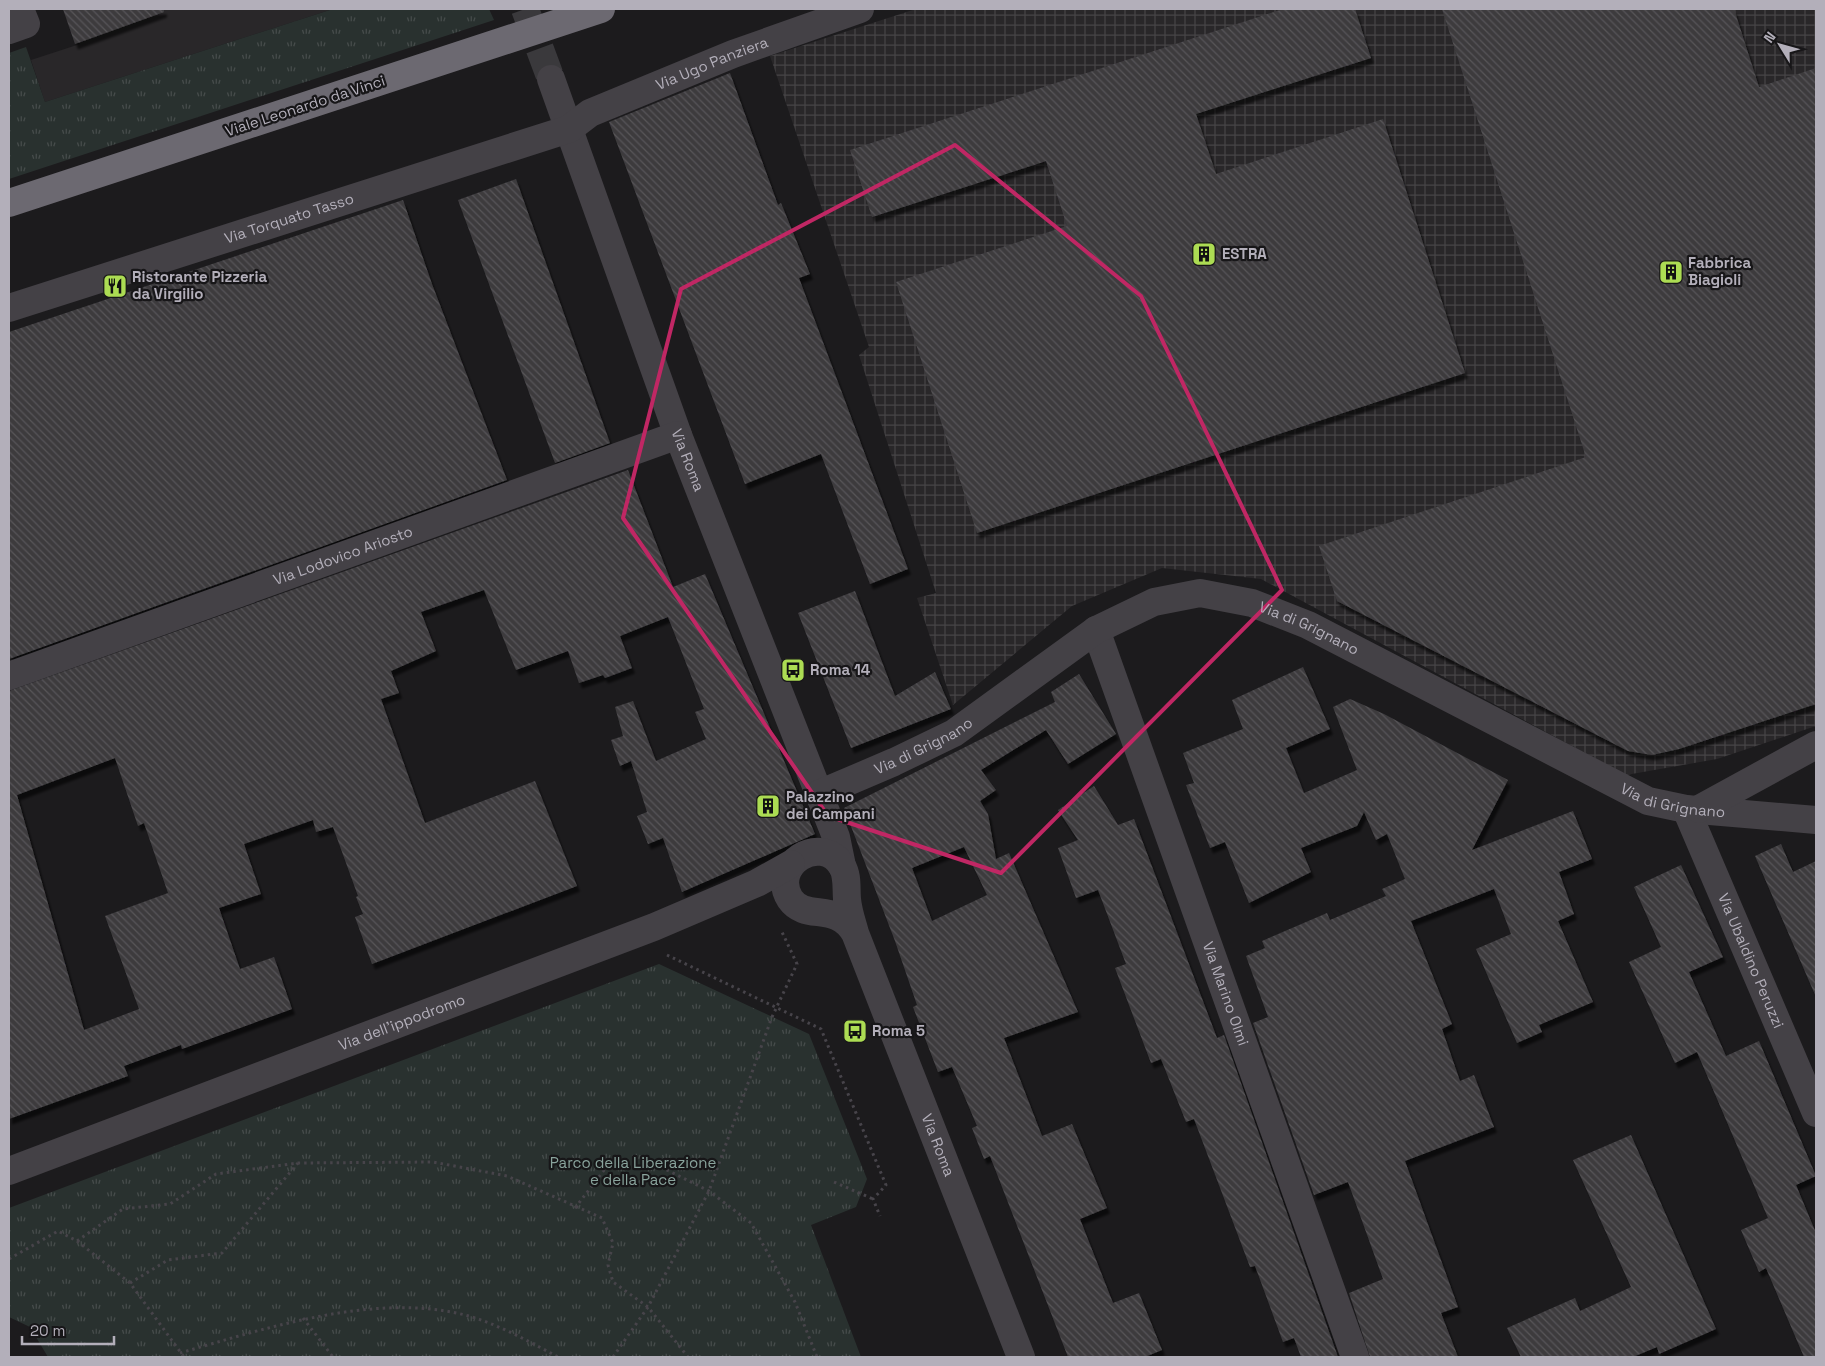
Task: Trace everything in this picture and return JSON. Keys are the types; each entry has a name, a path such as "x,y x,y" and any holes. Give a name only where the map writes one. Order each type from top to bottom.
{"highway":[{"name":"Viale Leonardo da Vinci","path":"9,203 601,9"}],"street":[{"name":"Via Ugo Panziera","path":"569,129 590,113 733,54 860,9"},
{"name":"Via Roma","path":"551,79 678,435 819,794 855,933 1021,1357"},
{"name":"Via Torquato Tasso","path":"9,308 569,129"},
{"name":"Via Lodovico Ariosto","path":"9,676 678,435"},
{"name":"Via di Grignano","path":"819,794 894,762 954,733 1096,630 1154,602 1200,593 1252,604 1308,626 1648,801 1692,809 1816,820"},
{"name":"Via Marino Olmi","path":"1096,630 1356,1357"},
{"path":"1692,809 1816,745"},
{"name":"Via Ubaldino Peruzzi","path":"1692,809 1816,1113"},
{"path":"791,864 805,853 837,861 835,906 822,912"},
{"name":"Via Roma","path":"791,864 786,881 790,898 804,910 836,915 844,920 855,933"},
{"name":"Via dell'ippodromo","path":"9,1171 654,927 757,883 791,864"}],"path":[{"path":"613,1357 648,1308 709,1191 776,1009 796,964 781,931"},
{"path":"666,955 821,1029 870,1152 886,1185 873,1199"},
{"path":"77,1241 123,1208 170,1204 216,1174 298,1163 433,1162 507,1176 575,1208 602,1218 613,1243 608,1265 613,1282 648,1308 688,1357"},
{"path":"130,1283 168,1260 222,1254 298,1163"},
{"path":"656,1164 709,1191 751,1223 795,1302 817,1357"},
{"path":"575,1208 605,1169"},
{"path":"834,1182 873,1199 880,1216"},
{"path":"9,1259 58,1231 77,1241 130,1283 184,1357"},
{"path":"180,1353 303,1318 404,1307 465,1315 530,1341 558,1357"},
{"path":"303,1318 333,1357"}],"highlighted area":[{"path":"955,145 1141,296 1282,590 1001,873 828,816 623,518 681,289"}],"shaded area":[{"path":"108,9 333,9 45,102 31,60 80,44 71,23"},
{"path":"916,9 1816,9 1816,726 1717,759 1626,775 1261,579 1162,568 1072,606 953,705 917,598 936,593 859,355 869,347 770,56"}],"green space":[{"path":"333,9 489,9 494,20 9,179 9,53 26,47 45,102"},
{"name":"Parco della Liberazione e della Pace","path":"659,964 809,1034 867,1179 856,1207 811,1225 861,1357 48,1357 30,1327 9,1317 9,1208"}],"building":[{"path":"63,9 164,9 164,12 75,44"},
{"name":"ESTRA","path":"1283,9 1355,9 1371,58 1196,114 1216,174 1383,119 1465,373 977,533 896,282 1067,226 1046,161 872,217 850,150"},
{"name":"Fabbrica Biagioli","path":"1442,9 1734,9 1759,87 1816,68 1816,704 1679,749 1652,755 1628,751 1337,601 1319,546 1586,457"},
{"path":"730,73 778,205 781,203 810,274 799,278 908,569 870,584 821,454 745,484 609,122"},
{"path":"516,179 610,443 555,463 458,200"},
{"path":"403,200 432,284 507,480 9,659 9,332"},
{"path":"628,470 673,587 705,574 815,834 682,892 663,838 648,844 637,816 647,812 631,761 620,766 611,740 623,736 615,707 633,701 656,761 706,739 695,712 704,709 668,617 620,636 632,668 605,678 603,675 579,683 568,651 516,670 484,590 421,612 436,651 391,671 399,693 381,699 425,823 535,781 577,886 372,964 355,917 363,914 356,897 358,896 333,827 316,832 313,820 244,844 261,894 219,908 240,969 274,957 292,1009 182,1049 181,1045 124,1066 128,1076 9,1119 9,691","holes":["115,758 138,826 144,823 168,893 105,916 139,1009 84,1030 17,795"]},
{"path":"855,591 895,696 935,672 951,709 851,748 798,613"},
{"path":"1303,667 1330,729 1286,748 1304,793 1357,770 1333,707 1350,699 1384,714 1508,780 1472,850 1573,811 1592,859 1559,872 1574,914 1558,921 1593,1002 1539,1025 1542,1032 1517,1043 1476,949 1511,934 1494,889 1411,921 1452,1024 1442,1029 1460,1081 1474,1075 1494,1127 1405,1161 1458,1307 1441,1313 1458,1357 1370,1357 1349,1293 1383,1279 1348,1182 1314,1195 1253,1023 1268,1017 1246,956 1265,948 1262,941 1327,913 1330,920 1386,896 1382,889 1405,879 1387,834 1376,840 1364,812 1357,826 1301,848 1311,872 1249,903 1225,842 1210,848 1186,785 1194,783 1183,753 1243,729 1232,700"},
{"path":"1079,674 1116,734 1068,764 1046,730 981,770 996,790 980,801 988,814 996,859 1009,853 1078,1012 1004,1038 1042,1136 1072,1124 1107,1208 1080,1219 1113,1303 1139,1293 1162,1350 1145,1357 1068,1357 990,1156 984,1159 972,1128 977,1126 952,1067 938,1072 913,1007 917,1005 895,941 844,808 1055,702 1051,692","holes":["964,847 987,895 932,921 912,868"]},
{"path":"1094,786 1118,825 1134,819 1217,1038 1224,1035 1338,1357 1301,1357 1294,1338 1283,1342 1255,1266 1250,1267 1194,1119 1186,1122 1161,1059 1151,1063 1115,968 1126,964 1098,890 1076,898 1058,848 1078,840 1058,810"},
{"path":"1781,844 1793,872 1816,861 1816,997 1755,856"},
{"path":"1681,865 1723,957 1689,972 1726,1056 1759,1041 1816,1176 1796,1185 1816,1233 1816,1357 1804,1357 1766,1268 1759,1272 1741,1230 1768,1218 1697,1052 1675,1063 1629,962 1661,947 1634,887"},
{"path":"1631,1135 1716,1329 1659,1354 1657,1347 1633,1357 1521,1357 1507,1328 1575,1298 1580,1311 1631,1287 1573,1160"}],"tunnel":[{"path":"525,9 551,79"}],"place":[{"name":"ESTRA","path":"1204,254"},
{"name":"Fabbrica Biagioli","path":"1671,272"},
{"name":"Ristorante Pizzeria da Virgilio","path":"115,286"},
{"name":"Roma 14","path":"793,670"},
{"name":"Palazzino dei Campani","path":"768,806"},
{"name":"Roma 5","path":"855,1031"}]}
